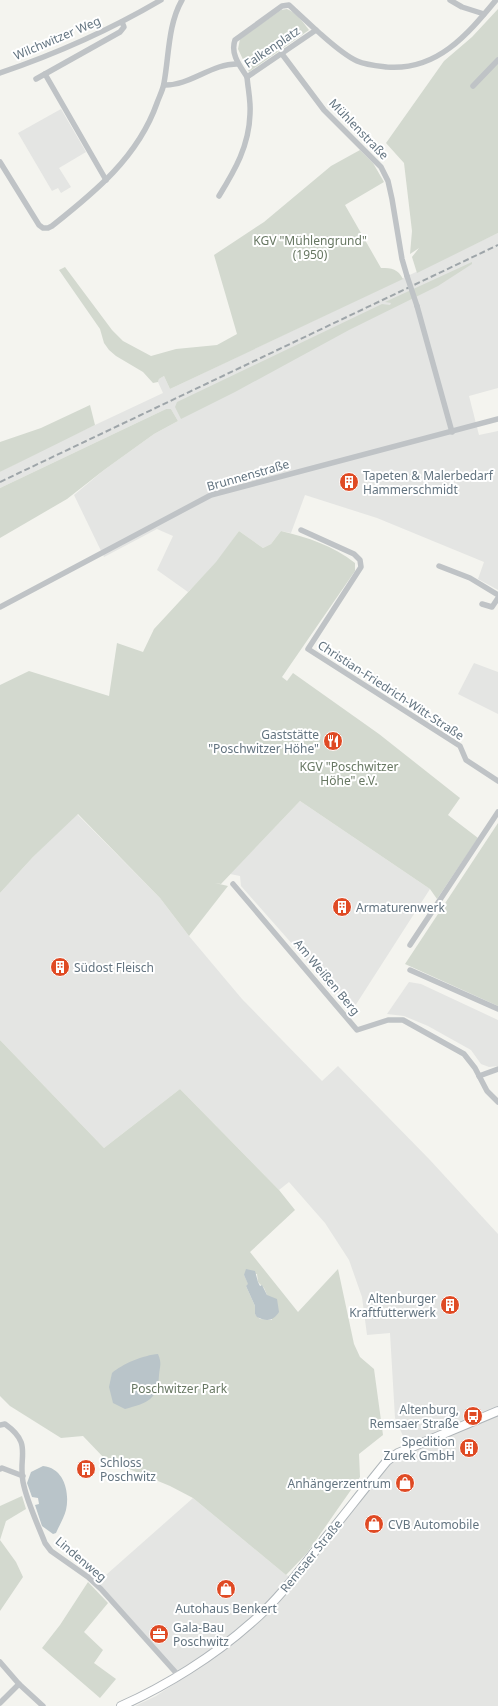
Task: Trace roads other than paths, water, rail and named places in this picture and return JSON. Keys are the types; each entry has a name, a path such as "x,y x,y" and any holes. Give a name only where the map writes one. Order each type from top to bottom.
{"street":[{"name":"Wilchwitzer Weg","path":"0,73 46,57 122,22 161,0"},
{"path":"0,162 39,225 43,228 52,226 106,180 137,145 151,120 164,85 172,28 182,0"},
{"path":"450,0 462,7 484,14"},
{"path":"316,30 336,48 358,61 377,66 396,68 415,66 444,53 466,34 496,0"},
{"name":"Falkenplatz","path":"289,5 294,8 316,30 247,78 238,64 233,45 235,40 282,6 289,5"},
{"name":"Wilchwitzer Weg","path":"36,79 120,32 124,27 122,22"},
{"name":"Mühlenstraße","path":"282,54 324,110 381,168 388,181 402,259 417,306 452,432"},
{"path":"473,86 498,60"},
{"path":"164,85 174,85 226,65 238,64"},
{"path":"45,74 106,180"},
{"path":"218,196 233,173 244,151 250,114 247,78"},
{"name":"Brunnenstraße","path":"0,607 211,495 498,419"},
{"name":"Christian-Friedrich-Witt-Straße","path":"301,530 354,554 360,560 361,567 308,649 460,746 466,760 498,781"},
{"path":"440,566 470,578 498,596 492,607 482,604"},
{"path":"410,945 498,812"},
{"name":"Am Weißen Berg","path":"233,884 357,1030 388,1020 403,1020 464,1054 475,1068 487,1091 498,1102"},
{"path":"410,970 498,1009"},
{"path":"479,1076 498,1069"},
{"name":"Remsaer Straße","path":"121,1706 153,1690 178,1675 223,1646 252,1623 295,1577 387,1461 398,1453 498,1411"},
{"name":"Lindenweg","path":"0,1425 5,1424 15,1431 23,1446 23,1481 38,1524 48,1547 51,1551 88,1577 101,1589 178,1675"},
{"path":"0,1469 2,1468 23,1476"},
{"path":"0,1662 19,1684 43,1706"},
{"path":"0,1703 19,1684"}],"railway":[{"path":"0,482 498,245"}],"place":[{"name":"Tapeten & Malerbedarf Hammerschmidt","path":"349,482"},
{"name":"Gaststätte \"Poschwitzer Höhe\"","path":"333,741"},
{"name":"Armaturenwerk","path":"342,907"},
{"name":"Südost Fleisch","path":"60,967"},
{"name":"Altenburger Kraftfutterwerk","path":"450,1305"},
{"name":"Altenburg, Remsaer Straße","path":"473,1416"},
{"name":"Spedition Zurek GmbH","path":"469,1448"},
{"name":"Schloss Poschwitz","path":"86,1469"},
{"name":"Anhängerzentrum","path":"405,1483"},
{"name":"CVB Automobile","path":"374,1524"},
{"name":"Autohaus Benkert","path":"226,1589"},
{"name":"Gala-Bau Poschwitz","path":"159,1634"}],"park label":[{"name":"KGV \"Mühlengrund\" (1950)","path":"310,247"},
{"name":"KGV \"Poschwitzer Höhe\" e.V.","path":"349,773"},
{"name":"Poschwitzer Park","path":"179,1388"}]}
